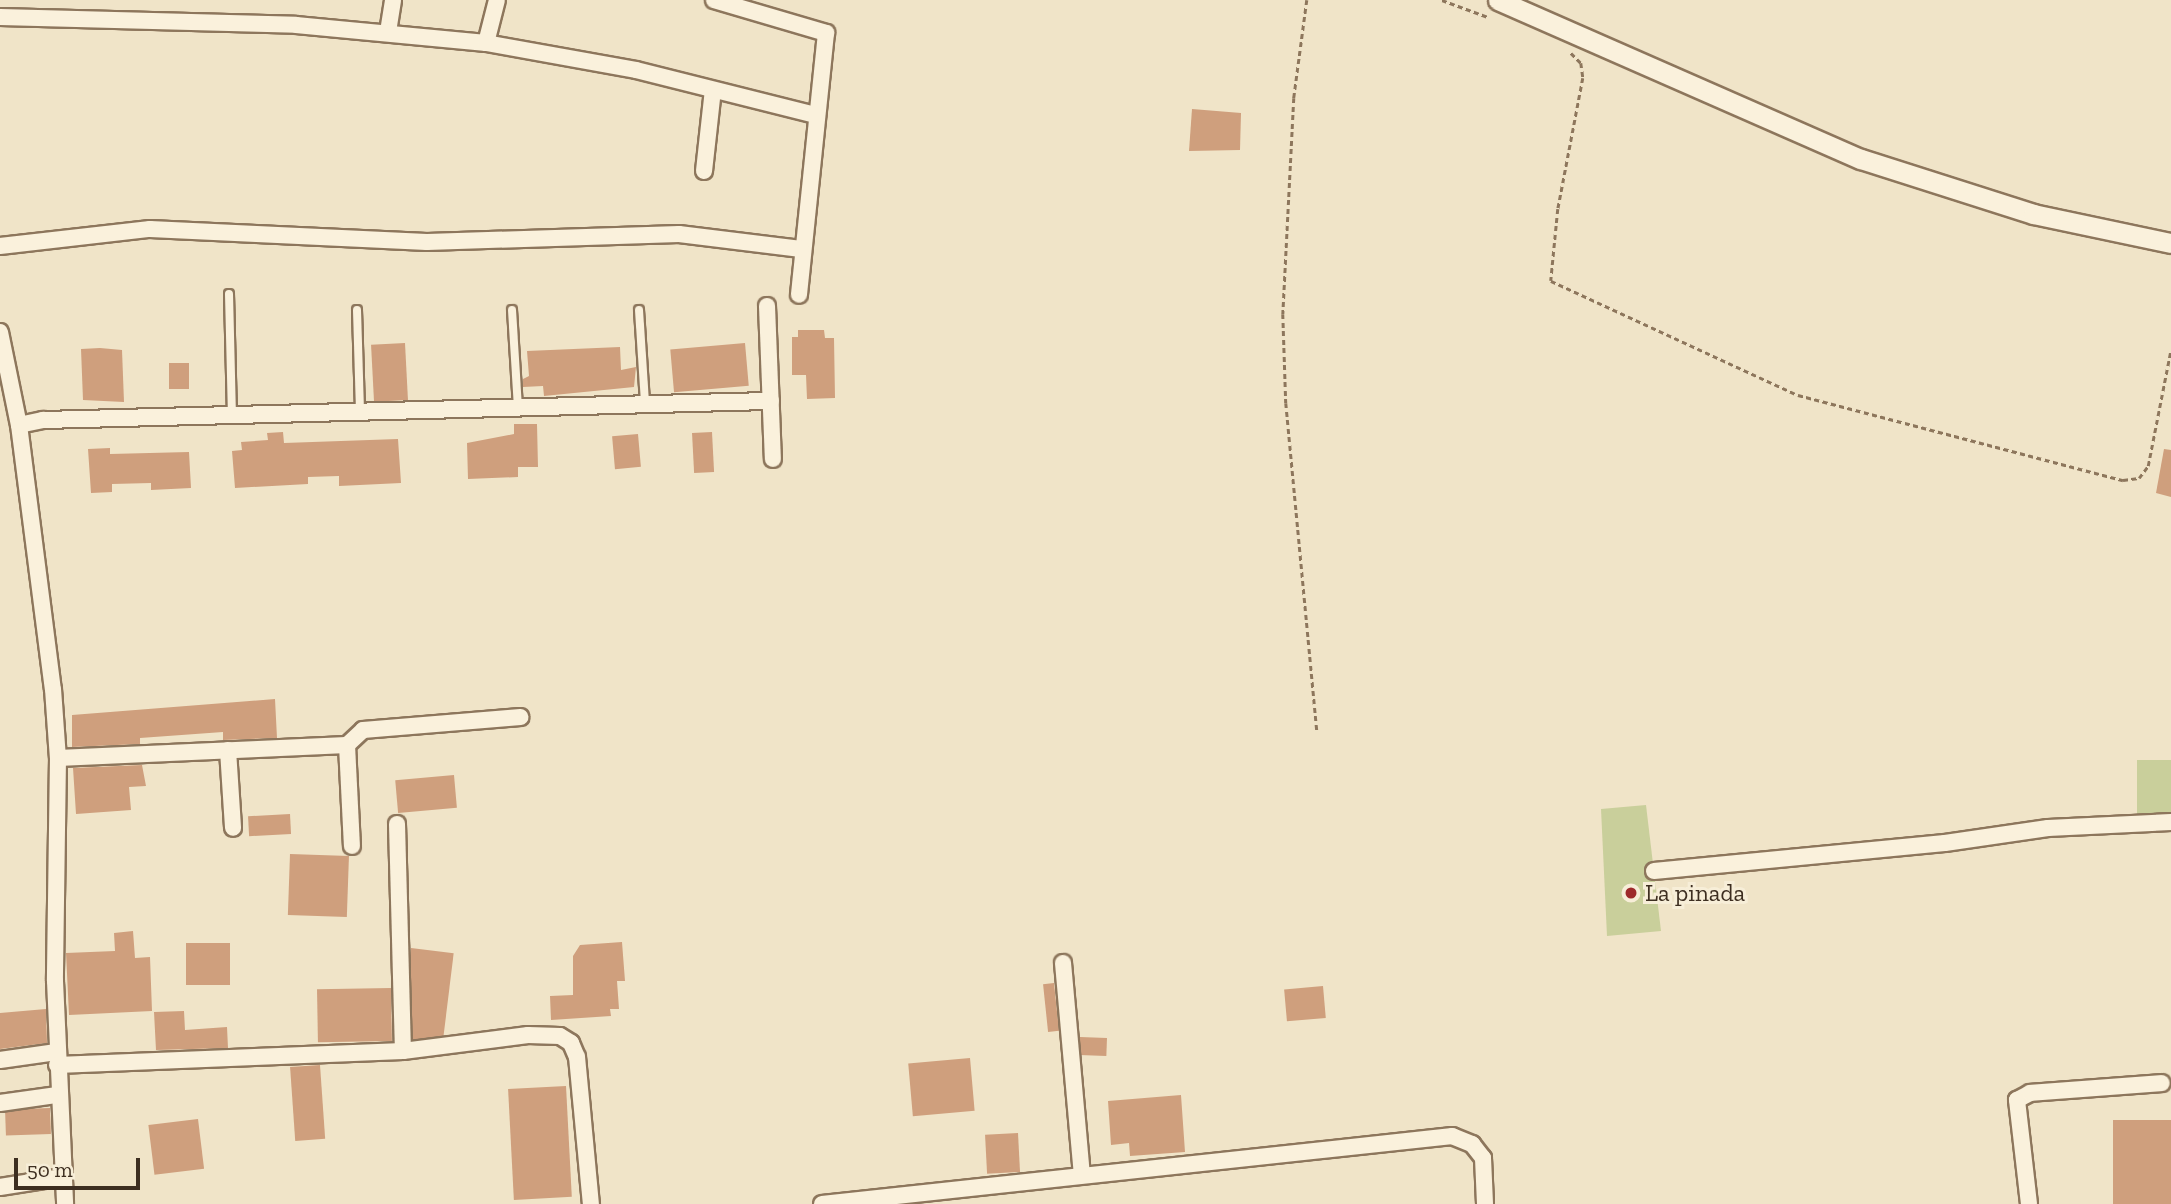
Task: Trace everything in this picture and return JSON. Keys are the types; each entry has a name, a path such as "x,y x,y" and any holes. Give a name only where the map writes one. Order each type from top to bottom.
{"street":[{"path":"388,32 393,0"},
{"path":"486,43 498,0"},
{"path":"714,0 826,33 801,250 799,295"},
{"path":"1496,10 1873,164 2033,214 2171,243"},
{"path":"0,17 204,21 388,32 486,43 574,57 815,115"},
{"path":"704,171 713,90"},
{"path":"0,246 150,229 427,242 679,234 801,250"},
{"path":"768,306 773,459"},
{"path":"0,332 19,425 46,623 58,758 57,1095 65,1204"},
{"path":"19,425 43,420 360,415 771,401"},
{"path":"58,758 347,745 363,730 520,717"},
{"path":"347,745 352,846"},
{"path":"229,750 233,828"},
{"path":"1654,871 1945,843 2048,828 2171,822"},
{"path":"397,824 403,1051"},
{"path":"1063,963 1082,1175"},
{"path":"0,1060 403,1051 528,1035 566,1039 577,1057 591,1204"},
{"path":"2029,1204 2017,1100 2029,1093 2162,1083"},
{"path":"0,1102 57,1095"},
{"path":"822,1204 1452,1136 1472,1144 1483,1158 1485,1204"},
{"path":"0,1187 64,1177"}],"lane":[{"path":"229,294 232,415"},
{"path":"357,310 360,415"},
{"path":"512,310 518,409"},
{"path":"639,310 645,404"}],"path":[{"path":"1307,0 1294,98 1283,314 1286,403 1317,733"},
{"path":"1442,0 1496,10"},
{"path":"1570,53 1581,63 1583,78 1558,209 1551,281 1798,395 2123,480 2139,478 2148,466 2171,349"}],"green space":[{"path":"2137,760 2171,760 2171,822 2137,822"},
{"name":"La pinada","path":"1646,805 1661,931 1607,936 1601,809"}],"building":[{"path":"1192,109 1241,113 1240,150 1189,151"},
{"path":"798,330 824,330 825,338 834,338 835,398 807,399 806,375 792,375 792,337 798,337"},
{"path":"405,343 408,400 374,402 371,345"},
{"path":"745,343 749,386 674,392 670,350"},
{"path":"620,347 621,370 636,367 634,387 544,396 543,386 523,387 523,379 529,376 527,351"},
{"path":"81,349 122,350 124,402 83,400"},
{"path":"169,363 189,363 189,389 169,389"},
{"path":"514,424 537,424 538,467 518,467 518,477 468,479 467,443 514,434"},
{"path":"283,432 284,443 398,439 401,483 339,486 339,476 308,477 308,484 235,488 232,451 242,450 241,442 268,440 267,433"},
{"path":"712,432 714,472 694,473 692,433"},
{"path":"638,434 641,467 615,469 612,436"},
{"path":"110,448 110,454 189,452 191,488 151,490 151,483 112,484 112,492 91,493 88,449"},
{"path":"2164,449 2171,450 2171,497 2156,493"},
{"path":"275,699 277,738 223,740 223,732 140,738 140,744 72,747 72,715"},
{"path":"142,765 146,786 129,787 131,810 76,814 73,768"},
{"path":"454,775 457,808 398,813 395,780"},
{"path":"290,814 291,834 249,836 248,816"},
{"path":"290,854 349,856 347,917 288,915"},
{"path":"133,931 135,958 150,957 152,1011 69,1015 66,953 115,951 114,933"},
{"path":"622,942 625,981 617,981 619,1009 610,1009 611,1016 551,1020 550,996 573,995 573,956 580,945"},
{"path":"186,943 230,943 230,985 186,985"},
{"path":"411,948 454,953 443,1044 400,1038"},
{"path":"1054,983 1059,1031 1048,1032 1043,984"},
{"path":"1323,986 1326,1018 1287,1021 1284,989"},
{"path":"391,988 392,1041 318,1042 317,989"},
{"path":"46,1009 47,1043 0,1049 0,1013"},
{"path":"184,1011 185,1030 227,1027 228,1048 156,1050 154,1012"},
{"path":"1080,1037 1107,1038 1106,1056 1079,1055"},
{"path":"970,1058 975,1111 913,1116 908,1063"},
{"path":"320,1065 325,1139 295,1141 290,1067"},
{"path":"566,1086 572,1197 514,1200 508,1089"},
{"path":"1181,1095 1185,1152 1130,1156 1129,1143 1111,1145 1108,1101"},
{"path":"50,1108 51,1134 6,1136 5,1110"},
{"path":"198,1119 204,1169 154,1175 148,1125"},
{"path":"2113,1120 2171,1120 2171,1204 2113,1204"},
{"path":"1018,1133 1020,1172 987,1174 985,1135"}],"place":[{"name":"La pinada","path":"1631,893"}]}
